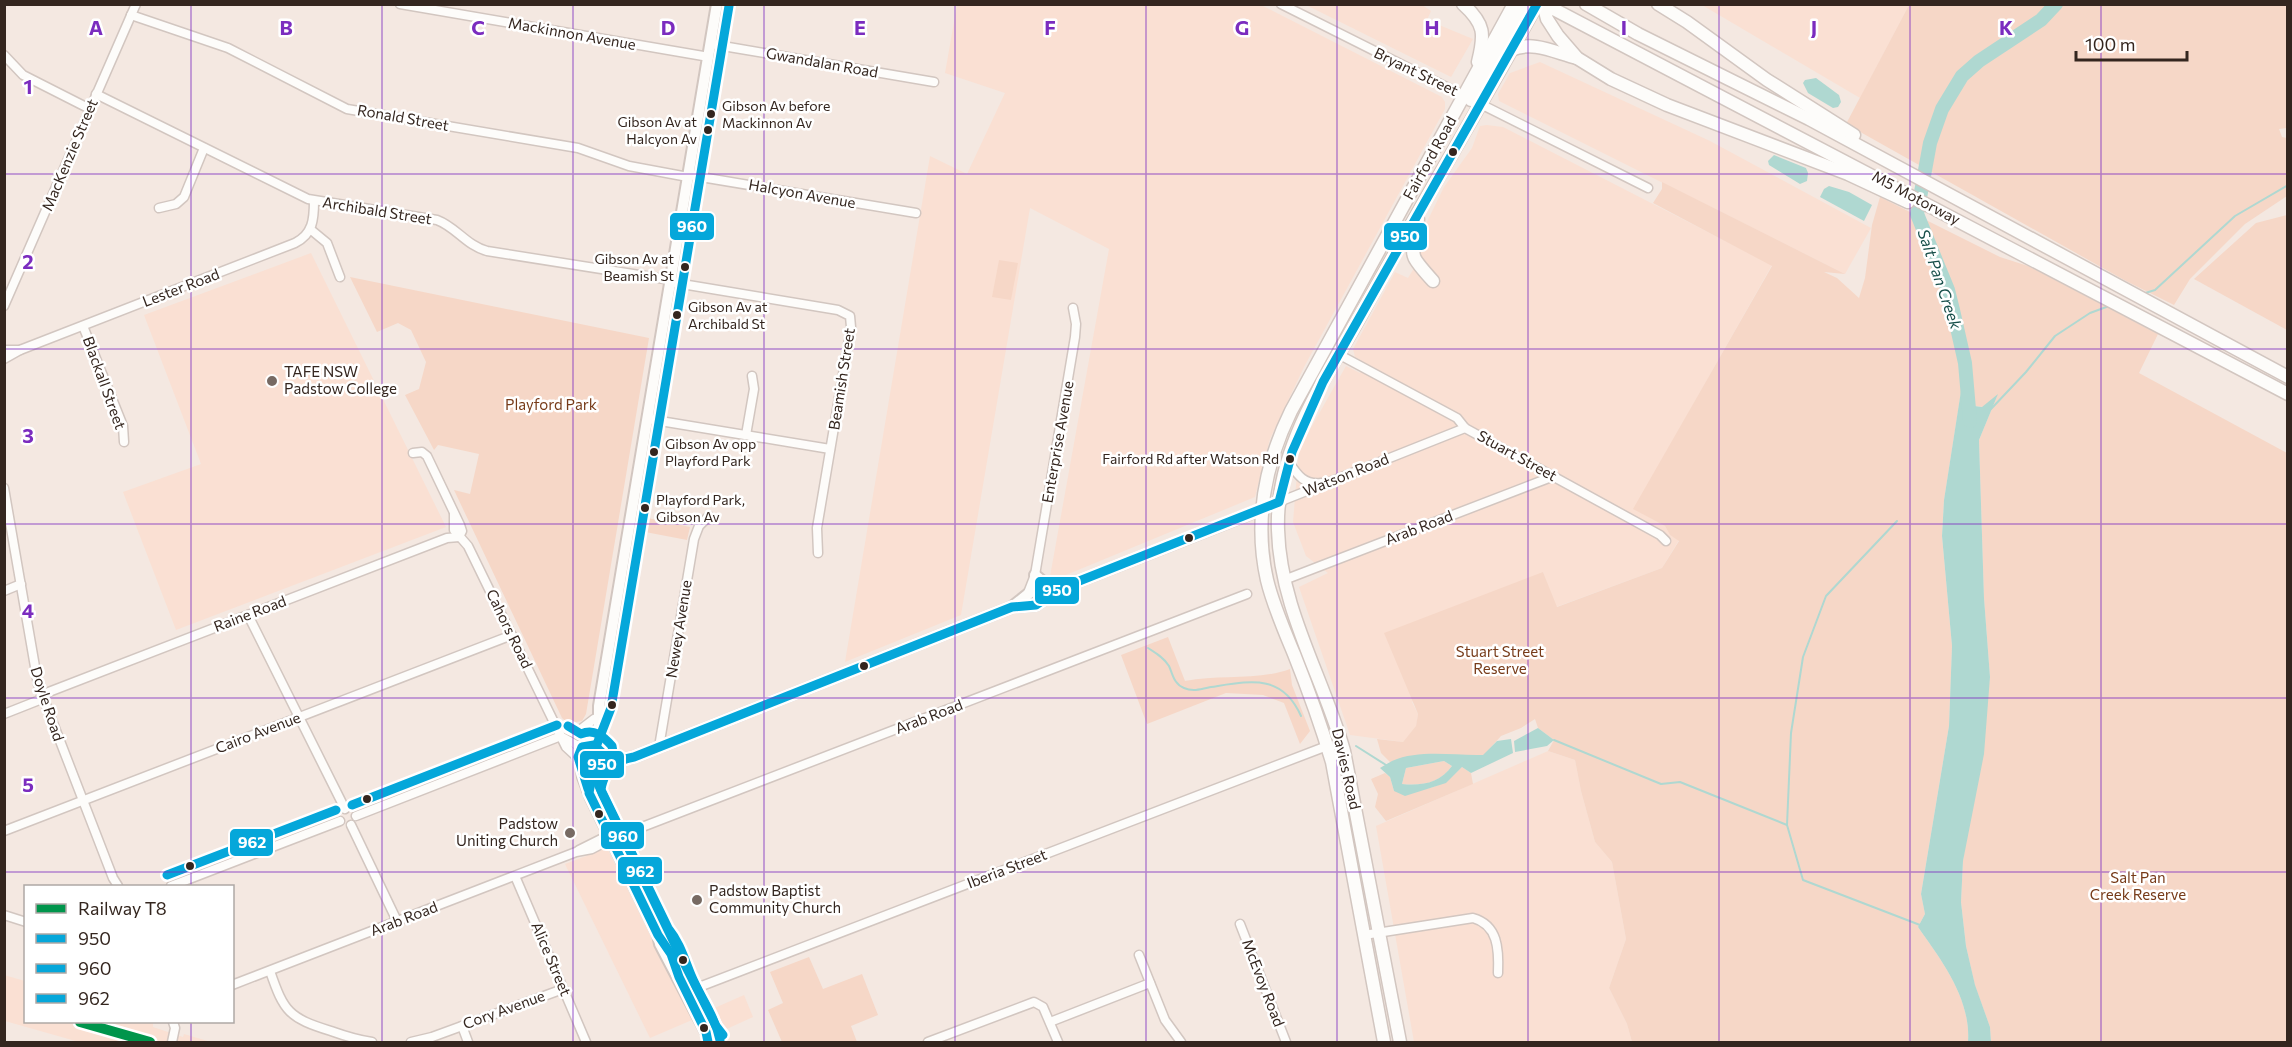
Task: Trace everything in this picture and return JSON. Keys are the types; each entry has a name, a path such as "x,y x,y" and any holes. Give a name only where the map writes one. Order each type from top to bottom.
{"highway":[{"path":"1463,4 1478,20 1483,35 1474,77"},
{"name":"M5 Motorway","path":"1586,4 1638,34 1863,144 2288,377"},
{"path":"1658,4 1863,144"},
{"path":"1472,100 1531,6 1547,19 1577,58"},
{"name":"Fairford Road","path":"1262,508 1270,462 1283,428 1397,218 1422,187 1472,100 1512,50 1531,6"},
{"name":"Fairford Road","path":"1279,502 1288,460 1305,417 1419,209 1472,100 1474,77 1531,6"},
{"name":"M5 Motorway","path":"1531,6 1850,170"},
{"path":"1512,50 1521,46 1541,48 1577,58 1611,79 1667,105 1850,170 2019,251 2288,394"},
{"path":"1419,209 1411,250 1414,261 1433,281"},
{"name":"Watson Road","path":"1262,508 1279,502"},
{"name":"Davies Road","path":"1279,502 1278,540 1284,580 1293,612 1332,712 1344,751 1400,1042"},
{"name":"Davies Road","path":"1262,508 1262,546 1271,594 1327,746 1340,800 1384,1042"},
{"path":"1389,985 1386,1010 1391,1042"}],"main road":[{"path":"589,793 590,778 600,761 599,706 717,4"},
{"name":"Watson Road","path":"1034,597 1262,508"},
{"path":"1035,575 1048,586 1059,589"},
{"path":"599,706 582,754 587,767 628,759 1034,597"},
{"path":"582,754 594,745 613,759 628,759"},
{"name":"Cahors Road","path":"582,754 589,793 658,935 665,942 678,968 679,977 707,1037 714,1042"}],"street":[{"name":"MacKenzie Street","path":"4,306 135,4"},
{"name":"Mackinnon Avenue","path":"400,4 709,57"},
{"name":"Bryant Street","path":"1281,4 1648,188"},
{"name":"Ronald Street","path":"131,15 228,48 347,109 578,148 629,166 689,176"},
{"name":"Gwandalan Road","path":"711,45 934,82"},
{"path":"4,55 23,75 90,109"},
{"name":"Archibald Street","path":"96,94 314,201 437,220 476,247 487,251 671,281"},
{"path":"159,208 176,204 184,197 204,148"},
{"name":"Halcyon Avenue","path":"689,176 916,213"},
{"path":"314,201 314,215 310,229 327,243 340,277"},
{"name":"Lester Road","path":"4,359 20,350 291,245 303,238 310,229"},
{"name":"Beamish Street","path":"671,281 847,313 851,319 817,528 818,553"},
{"name":"Enterprise Avenue","path":"1034,597 1035,575 1075,337 1076,324 1073,308"},
{"name":"Blackall Street","path":"83,326 123,426 124,442"},
{"name":"Lester Road","path":"4,350 20,350"},
{"name":"Stuart Street","path":"1338,354 1457,418 1465,428 1660,535 1666,541"},
{"path":"746,435 754,389 752,376"},
{"path":"648,419 830,449"},
{"name":"Watson Road","path":"1279,502 1465,428"},
{"name":"Cahors Road","path":"413,453 422,452 427,456 462,531 459,537 468,546 568,750 582,754"},
{"path":"1288,460 1300,478 1314,484 1327,483"},
{"name":"Arab Road","path":"1284,580 1554,477"},
{"name":"Doyle Road","path":"4,488 36,678 113,882"},
{"name":"Newey Avenue","path":"659,747 694,539 699,526 709,516"},
{"name":"Raine Road","path":"4,714 447,537 459,537"},
{"path":"4,591 21,584"},
{"name":"Arab Road","path":"234,984 576,852 592,849 611,839 1247,594"},
{"path":"248,615 345,809 353,811 356,816 356,821 351,825 346,826 340,821"},
{"name":"Cairo Avenue","path":"4,831 512,635"},
{"path":"555,724 571,732 581,729 594,719"},
{"path":"356,816 561,736"},
{"name":"Iberia Street","path":"686,992 1327,746"},
{"path":"340,821 340,813 345,809"},
{"path":"174,885 340,821"},
{"path":"351,825 397,921"},
{"name":"Alice Street","path":"515,876 586,1042"},
{"path":"4,915 24,921"},
{"path":"1364,935 1464,918 1481,920 1488,924 1496,938 1499,958 1498,973"},
{"name":"McEvoy Road","path":"1240,924 1286,1042"},
{"path":"1139,955 1167,1026 1181,1042"},
{"path":"270,970 280,999 297,1019 372,1042"},
{"path":"1050,1022 1150,983"},
{"name":"Cory Avenue","path":"411,1042 462,1026 563,988"},
{"path":"928,1042 1030,1003 1040,1004 1058,1042"},
{"path":"167,1023 173,1039"},
{"path":"173,1023 173,1039"},
{"path":"462,1026 468,1042"}],"shaded area":[{"path":"957,5 1261,5 1442,97 1445,109 1304,367 1270,439 1255,497 1049,582 1109,249 1030,208 961,615 845,662 930,156 967,174 1005,93 945,73"},
{"path":"1306,5 1422,5 1431,11 1427,20 1473,39 1451,77"},
{"path":"1702,5 1909,5 1860,98"},
{"path":"1540,62 1710,141 1871,228 1845,274 1499,101 1498,94 1510,73"},
{"path":"1480,126 1503,127 1772,265 1634,509 1665,526 1670,535 1679,540 1662,568 1556,607 1543,572 1412,702 1418,714 1416,727 1403,742 1350,735 1299,587 1328,573 1306,556 1293,522 1299,449 1346,366 1360,373 1365,363 1355,357 1353,349 1395,272 1408,278 1419,260 1421,234 1444,187 1472,148"},
{"name":"TAFE NSW Padstow College","path":"311,253 446,527 176,630 123,492 201,464 144,315"},
{"path":"1548,751 1575,760 1595,842 1612,862 1626,939 1609,988 1627,1024 1632,1042 1414,1042 1376,826"},
{"path":"607,848 692,1020 650,1038 565,864"},
{"path":"4,975 24,981 24,1023 153,1023 153,1027 183,1037 184,1034 211,1042 79,1042 5,1021"},
{"path":"744,995 753,1017 720,1032 710,1010"}],"green space":[{"path":"1909,5 2287,5 2287,128 2279,129 2282,137 2287,138 2287,196 2245,224 2190,279 2174,305 2126,281 1846,124"},
{"path":"1662,182 1845,274 1824,272 1837,278 1859,298 1865,278 1872,225 1880,197 2000,257 2028,266 2158,334 2139,373 2287,453 2287,1042 1991,1042 1990,1027 1975,986 1966,946 1961,902 1963,861 1990,677 1984,598 1979,440 1997,396 1983,407 1967,405 1961,392 1944,500 1942,536 1952,646 1949,726 1921,894 1925,914 1918,927 1945,967 1960,996 1968,1026 1968,1042 1632,1042 1627,1024 1609,988 1626,939 1612,862 1595,842 1575,760 1548,751 1554,740 1538,728 1535,719 1501,736 1484,755 1429,755 1390,762 1381,753 1377,739 1403,742 1416,726 1418,714 1384,633 1543,572 1557,607 1662,568 1679,541 1670,535 1665,526 1633,509 1772,266 1653,203 1662,189"},
{"path":"2288,215 2287,330 2194,279 2256,223"},
{"path":"999,260 1018,263 1011,300 992,297"},
{"name":"Playford Park","path":"350,277 649,338 586,714 582,721 571,722 562,718 454,490 470,494 479,454 438,445 434,450 405,395 419,389 426,362 411,330 398,323 377,332"},
{"path":"643,517 690,527 687,540 640,531"},
{"path":"1168,637 1185,681 1265,675 1290,669 1292,685 1310,731 1300,744 1284,703 1263,695 1226,693 1147,724 1121,655"},
{"path":"1444,761 1452,766 1436,780 1424,784 1402,784 1406,768"},
{"path":"1462,767 1471,773 1473,784 1386,821 1375,807 1378,794 1371,779 1385,773 1390,777 1394,791 1431,788 1445,781"},
{"path":"809,957 823,989 862,974 878,1015 851,1026 857,1042 782,1042 768,1010 783,1003 770,972"}],"water":[{"path":"1816,78 1839,95 1841,102 1838,107 1833,108 1808,93 1803,83 1805,80"},
{"path":"1774,155 1806,168 1807,181 1800,184 1769,165 1768,161"},
{"path":"1829,186 1849,192 1872,205 1864,221 1820,197 1824,189"},
{"path":"1961,391 1967,405 1982,407 1998,394 1979,440 1984,598 1990,677 1984,754 1963,861 1961,902 1966,946 1975,985 1990,1027 1991,1042 1968,1042 1968,1026 1960,996 1945,967 1918,927 1925,914 1921,894 1949,726 1952,646 1942,536 1944,500"},
{"path":"1538,728 1554,740 1547,746 1515,752 1514,741"},
{"path":"1511,739 1513,753 1471,773 1462,767 1446,783 1405,796 1394,791 1390,777 1380,768 1392,761 1414,755 1483,755 1497,741","holes":["1444,761 1452,766 1436,780 1402,784 1406,768"]}],"waterway":[{"name":"Salt Pan Creek","path":"1970,421 1965,363 1948,290 1917,214 1930,143 1942,109 1962,76 1979,61 2041,20 2056,4"},
{"path":"2142,294 2155,290 2235,216 2288,185"},
{"path":"1991,409 2026,372 2055,336 2090,313 2109,306"},
{"path":"1897,521 1826,596 1803,657 1791,733 1787,825 1803,880 1920,925"},
{"path":"1148,648 1165,661 1176,682 1184,688 1194,690 1239,683 1264,683 1284,692 1301,716"},
{"path":"1554,740 1661,784 1680,782 1787,825"},
{"path":"1356,746 1386,765"}],"rail line":[{"name":"T8","path":"84,1023 150,1042"}],"transit line":[{"name":"950","path":"708,1042 706,1032 679,977 671,954 658,935 589,793 594,766 634,757 1012,607 1036,605 1059,589 1279,502 1292,452 1323,382 1537,4"},
{"name":"960","path":"723,1035 716,1026 680,955 602,793 594,775 592,757 611,708 729,6"},
{"name":"962","path":"352,805 557,725"},
{"name":"962","path":"568,726 581,734 586,732 598,734 612,746 611,764 601,790 668,928 679,945 715,1023 720,1040"},
{"name":"950","path":"588,789 578,757 582,747 594,745 607,757 626,759"},
{"name":"962","path":"167,875 336,810"}],"place":[{"name":"Gibson Av before Mackinnon Av","path":"711,114"},
{"name":"Gibson Av at Halcyon Av","path":"708,130"},
{"name":"Gibson Av at Beamish St","path":"685,267"},
{"name":"Gibson Av at Archibald St","path":"677,315"},
{"name":"TAFE NSW Padstow College","path":"272,381"},
{"name":"Gibson Av opp Playford Park","path":"654,452"},
{"name":"Fairford Rd after Watson Rd","path":"1290,459"},
{"name":"Playford Park, Gibson Av","path":"645,508"},
{"name":"Padstow Uniting Church","path":"570,833"},
{"name":"Padstow Baptist Community Church","path":"697,900"}],"park label":[{"name":"Stuart Street Reserve","path":"1500,660"},
{"name":"Salt Pan Creek Reserve","path":"2138,886"}]}
